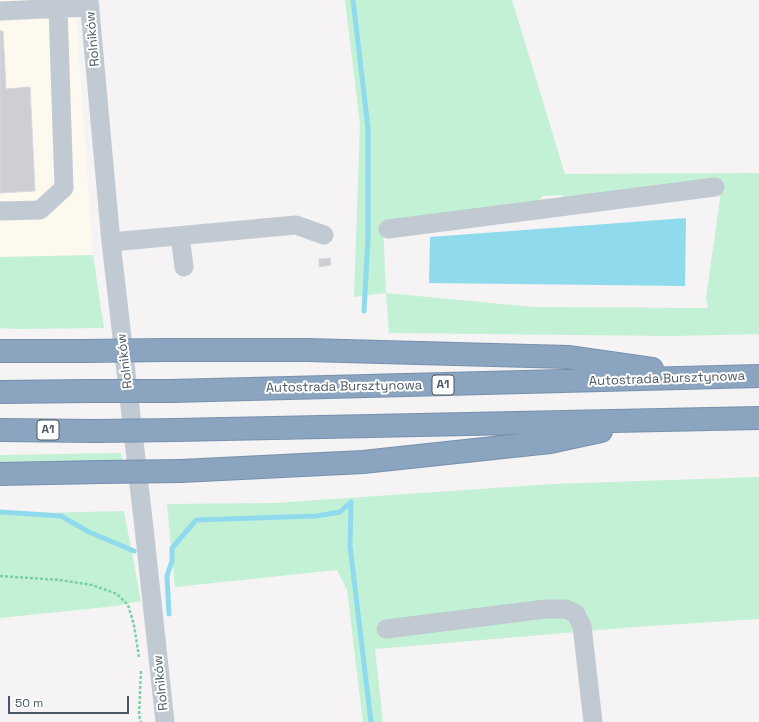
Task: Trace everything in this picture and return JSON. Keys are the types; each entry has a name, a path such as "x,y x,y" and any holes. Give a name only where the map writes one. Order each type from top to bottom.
{"highway":[{"path":"0,351 307,350 568,357 715,378"},
{"name":"Autostrada Bursztynowa","path":"0,392 171,391 759,376"},
{"name":"A1","path":"0,430 176,430 759,418"},
{"path":"0,474 181,471 363,462 542,443 651,421"}],"street":[{"path":"0,11 58,8 90,3"},
{"name":"Rolników","path":"90,3 111,242 165,722"},
{"path":"0,212 40,210 64,188 58,8"},
{"path":"388,229 554,202 715,187"},
{"path":"111,242 296,225 324,235"},
{"path":"180,236 184,267"},
{"path":"386,629 545,609 566,608 576,614 582,626 593,722"}],"path":[{"path":"0,576 60,580 92,585 117,594 128,605 134,625 140,663"},
{"path":"140,670 139,715 141,722"}],"shaded area":[{"path":"0,0 75,0 93,255 0,257"}],"green space":[{"path":"345,0 512,0 565,174 759,173 759,334 673,336 389,333 386,293 354,297 360,124","holes":["716,182 720,199 706,298 708,308 533,307 386,293 383,224 535,204 543,196 561,195 570,200"]},
{"path":"93,255 104,328 0,328 0,257"},
{"path":"121,453 123,462 0,464 0,455"},
{"path":"759,477 759,619 635,627 375,649 383,722 363,722 347,590 337,570 175,587 167,504 275,503 553,484"},
{"path":"124,511 141,601 116,606 0,618 0,514"}],"water":[{"path":"686,218 685,286 429,283 430,237"}],"building":[{"path":"0,31 3,31 6,89 30,87 35,191 0,193"},
{"path":"330,258 331,265 319,267 319,259"}],"waterway":[{"path":"353,0 368,128 368,238 364,311"},
{"path":"351,502 350,546 371,722"},
{"path":"169,614 167,576 172,561 172,548 196,520 316,516 340,512 351,502"},
{"path":"0,512 61,516 89,532 134,551"}]}
